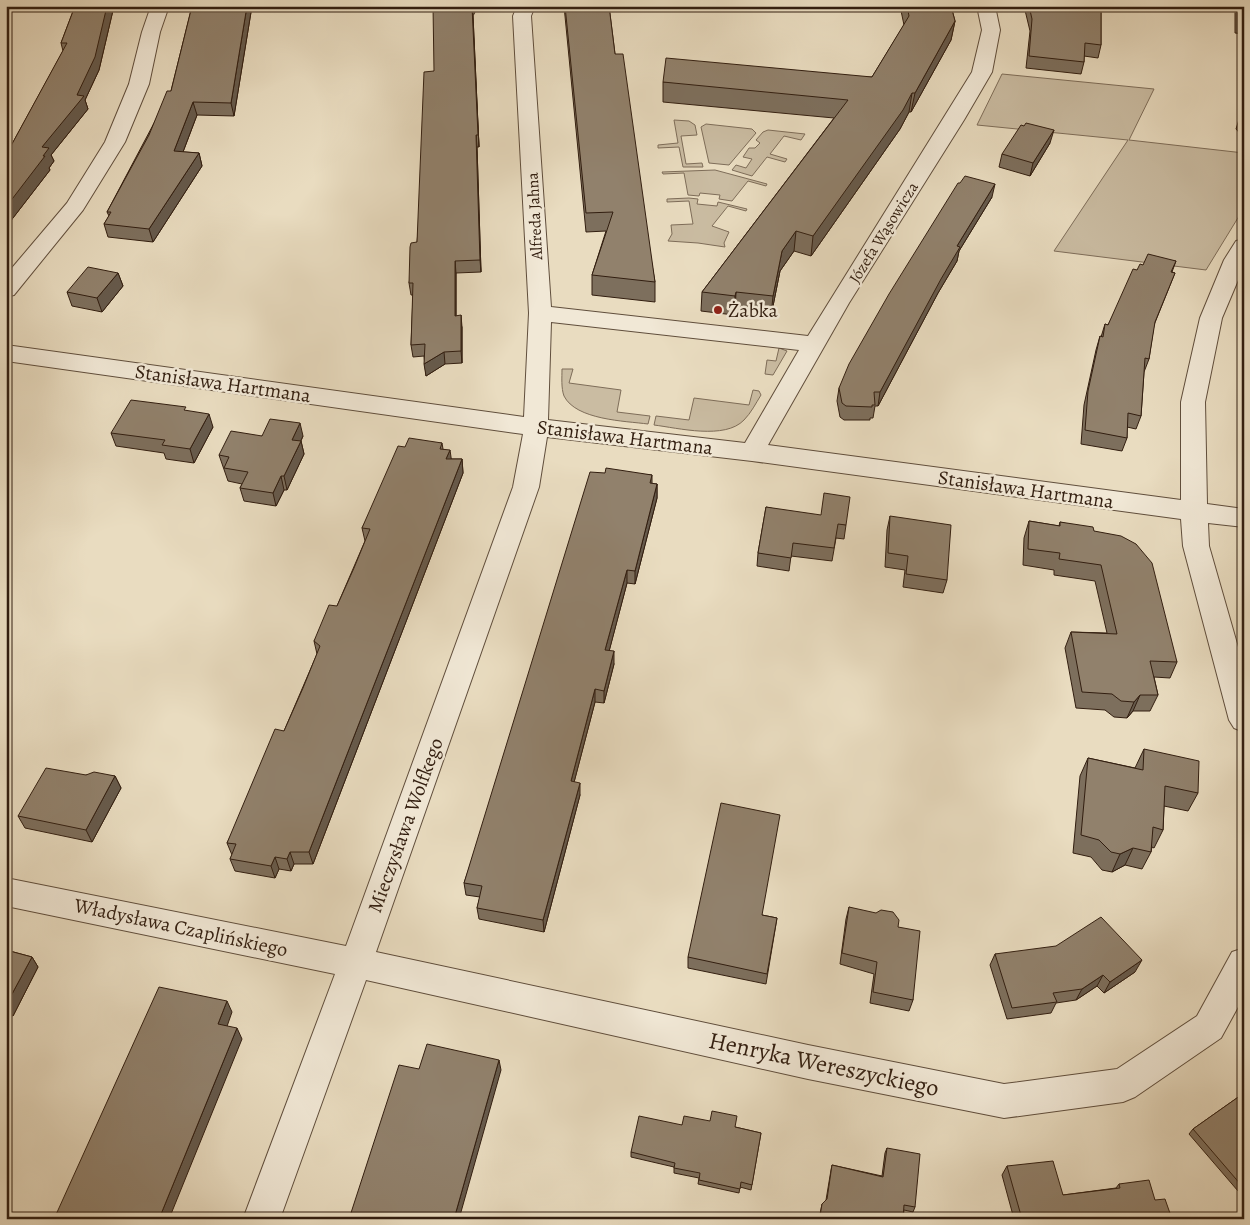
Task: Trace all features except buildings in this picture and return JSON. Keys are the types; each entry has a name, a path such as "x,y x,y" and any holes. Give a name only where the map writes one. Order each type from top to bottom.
{"street":[{"path":"6,290 76,206 115,142 139,84 151,32 160,6"},
{"name":"Alfreda Jahna","path":"526,6 522,16 540,313 536,427"},
{"name":"Józefa Wąsowicza","path":"752,452 838,303 954,120 982,72 991,30 986,6"},
{"path":"1244,246 1235,260 1210,318 1193,402 1196,546 1244,720"},
{"path":"540,313 816,344"},
{"name":"Stanisława Hartmana","path":"6,353 536,427 752,452 1244,518"},
{"name":"Mieczysława Wolfkego","path":"261,1219 356,963 526,487 536,427"},
{"name":"Władysława Czaplińskiego","path":"6,892 356,963"},
{"name":"Henryka Wereszyckiego","path":"356,963 808,1062 1004,1101 1123,1085 1209,1027 1244,963"}],"shaded area":[{"path":"1002,74 1154,89 1129,140 1244,153 1244,208 1206,270 1054,251 1128,140 977,125"},
{"path":"674,120 689,121 695,125 697,135 681,136 686,164 702,163 703,167 683,167 679,147 658,148 658,145 678,143"},
{"path":"706,124 752,129 756,133 729,165 709,163 701,127"},
{"path":"768,130 805,134 801,140 784,136 770,154 787,159 785,162 767,157 752,176 732,170 736,165 746,168 752,159 743,157 749,148 755,148 760,143 756,140 763,132"},
{"path":"715,170 767,184 766,186 748,181 732,201 719,199 720,195 700,193 699,196 688,195 684,173 663,174 662,172"},
{"path":"667,199 698,199 697,204 717,206 718,202 747,209 746,211 728,206 712,226 729,232 724,243 725,247 668,241 672,234 671,225 693,224 689,201 667,202"},
{"path":"779,348 787,351 773,375 765,374 767,360 776,361"},
{"path":"562,369 573,369 569,383 621,390 617,412 650,416 648,424 602,418 579,410 570,404 564,396"},
{"path":"753,390 759,391 761,395 747,417 736,426 725,430 701,431 654,425 656,416 689,420 694,398 749,405"}],"place":[{"name":"Żabka","path":"718,310"}]}
